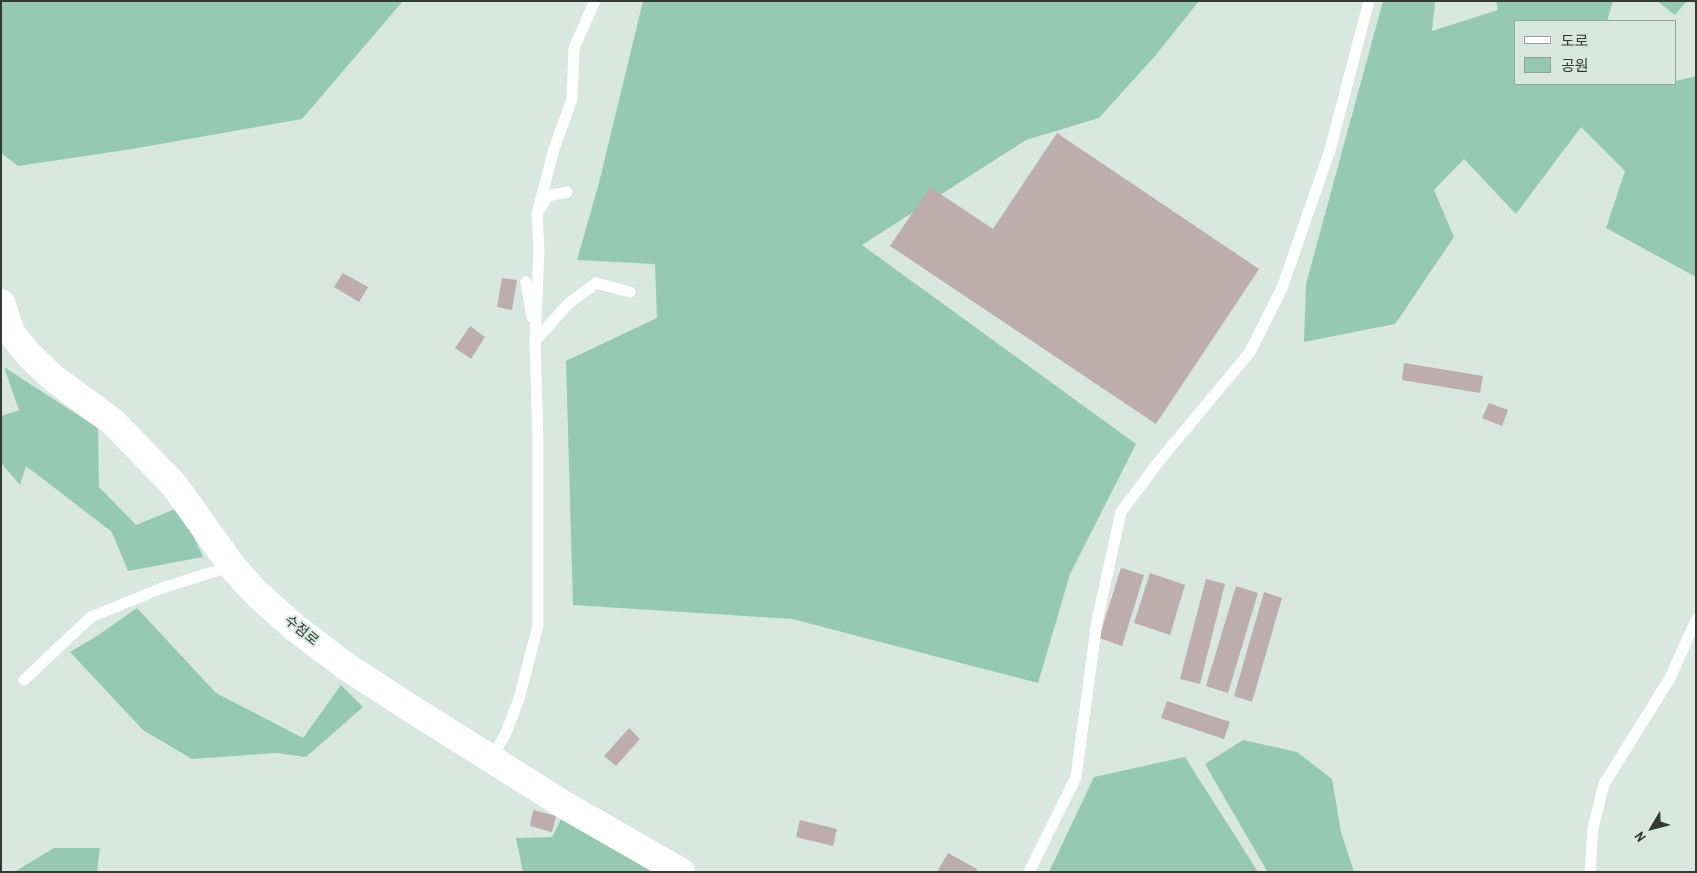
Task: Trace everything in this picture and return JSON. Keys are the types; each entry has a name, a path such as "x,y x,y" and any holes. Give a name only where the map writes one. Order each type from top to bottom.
{"main road":[{"name":"수점로","path":"1,303 11,333 29,355 52,377 113,422 174,485 232,566 255,592 294,627 340,661 407,706 566,806 681,872"}],"lane":[{"path":"491,758 504,735 519,699 538,625 538,444 535,341 540,250 537,214 554,149 572,100 574,48 595,1"},
{"path":"1029,872 1076,777 1097,621 1121,512 1160,460 1250,352 1282,288 1330,150 1369,1"},
{"path":"537,214 548,196 567,192"},
{"path":"526,282 535,341"},
{"path":"535,341 568,304 596,283 630,292"},
{"path":"24,680 91,617 162,588 232,566"},
{"path":"1590,872 1593,828 1604,784 1670,678 1696,620"}],"green space":[{"path":"1,1 403,1 302,119 132,149 18,166 1,153"},
{"path":"643,1 1199,1 1155,56 1099,118 1026,140 862,245 1136,444 1070,574 1038,683 792,619 573,605 566,361 657,318 655,264 577,260 599,183"},
{"path":"1383,1 1435,1 1432,31 1498,10 1496,1 1613,1 1607,20 1514,20 1514,85 1677,85 1677,81 1696,76 1696,277 1606,228 1625,171 1581,127 1516,214 1464,159 1434,190 1454,237 1395,324 1304,342 1306,284"},
{"path":"1657,1 1687,1 1675,15"},
{"path":"4,367 98,428 99,487 136,525 180,507 203,557 128,571 112,532 26,466 20,485 1,463 1,416 19,410"},
{"path":"137,608 216,693 303,738 341,685 363,707 306,757 277,753 192,759 143,730 70,652"},
{"path":"1243,740 1297,752 1332,779 1341,832 1354,872 1267,871 1205,764"},
{"path":"1185,757 1258,872 1049,872 1094,777"},
{"path":"564,813 659,872 523,872 516,838 552,837"},
{"path":"54,848 100,848 97,872 14,872"}],"building":[{"path":"1057,133 1259,269 1156,424 890,246 930,187 993,229"},
{"path":"343,273 368,287 359,302 334,287"},
{"path":"502,278 517,280 512,310 497,307"},
{"path":"470,326 485,337 471,359 455,348"},
{"path":"1404,363 1483,376 1480,393 1402,380"},
{"path":"1489,403 1508,410 1502,426 1482,418"},
{"path":"1121,568 1144,575 1122,646 1099,638"},
{"path":"1150,573 1185,585 1170,635 1134,623"},
{"path":"1206,579 1225,584 1200,684 1180,679"},
{"path":"1236,586 1258,593 1228,693 1206,686"},
{"path":"1264,592 1282,598 1252,702 1234,696"},
{"path":"1167,701 1230,722 1224,739 1161,718"},
{"path":"629,728 640,739 616,766 604,756"},
{"path":"533,810 556,816 552,832 530,826"},
{"path":"800,820 837,829 833,846 796,837"},
{"path":"948,853 977,869 976,872 937,872"}]}
